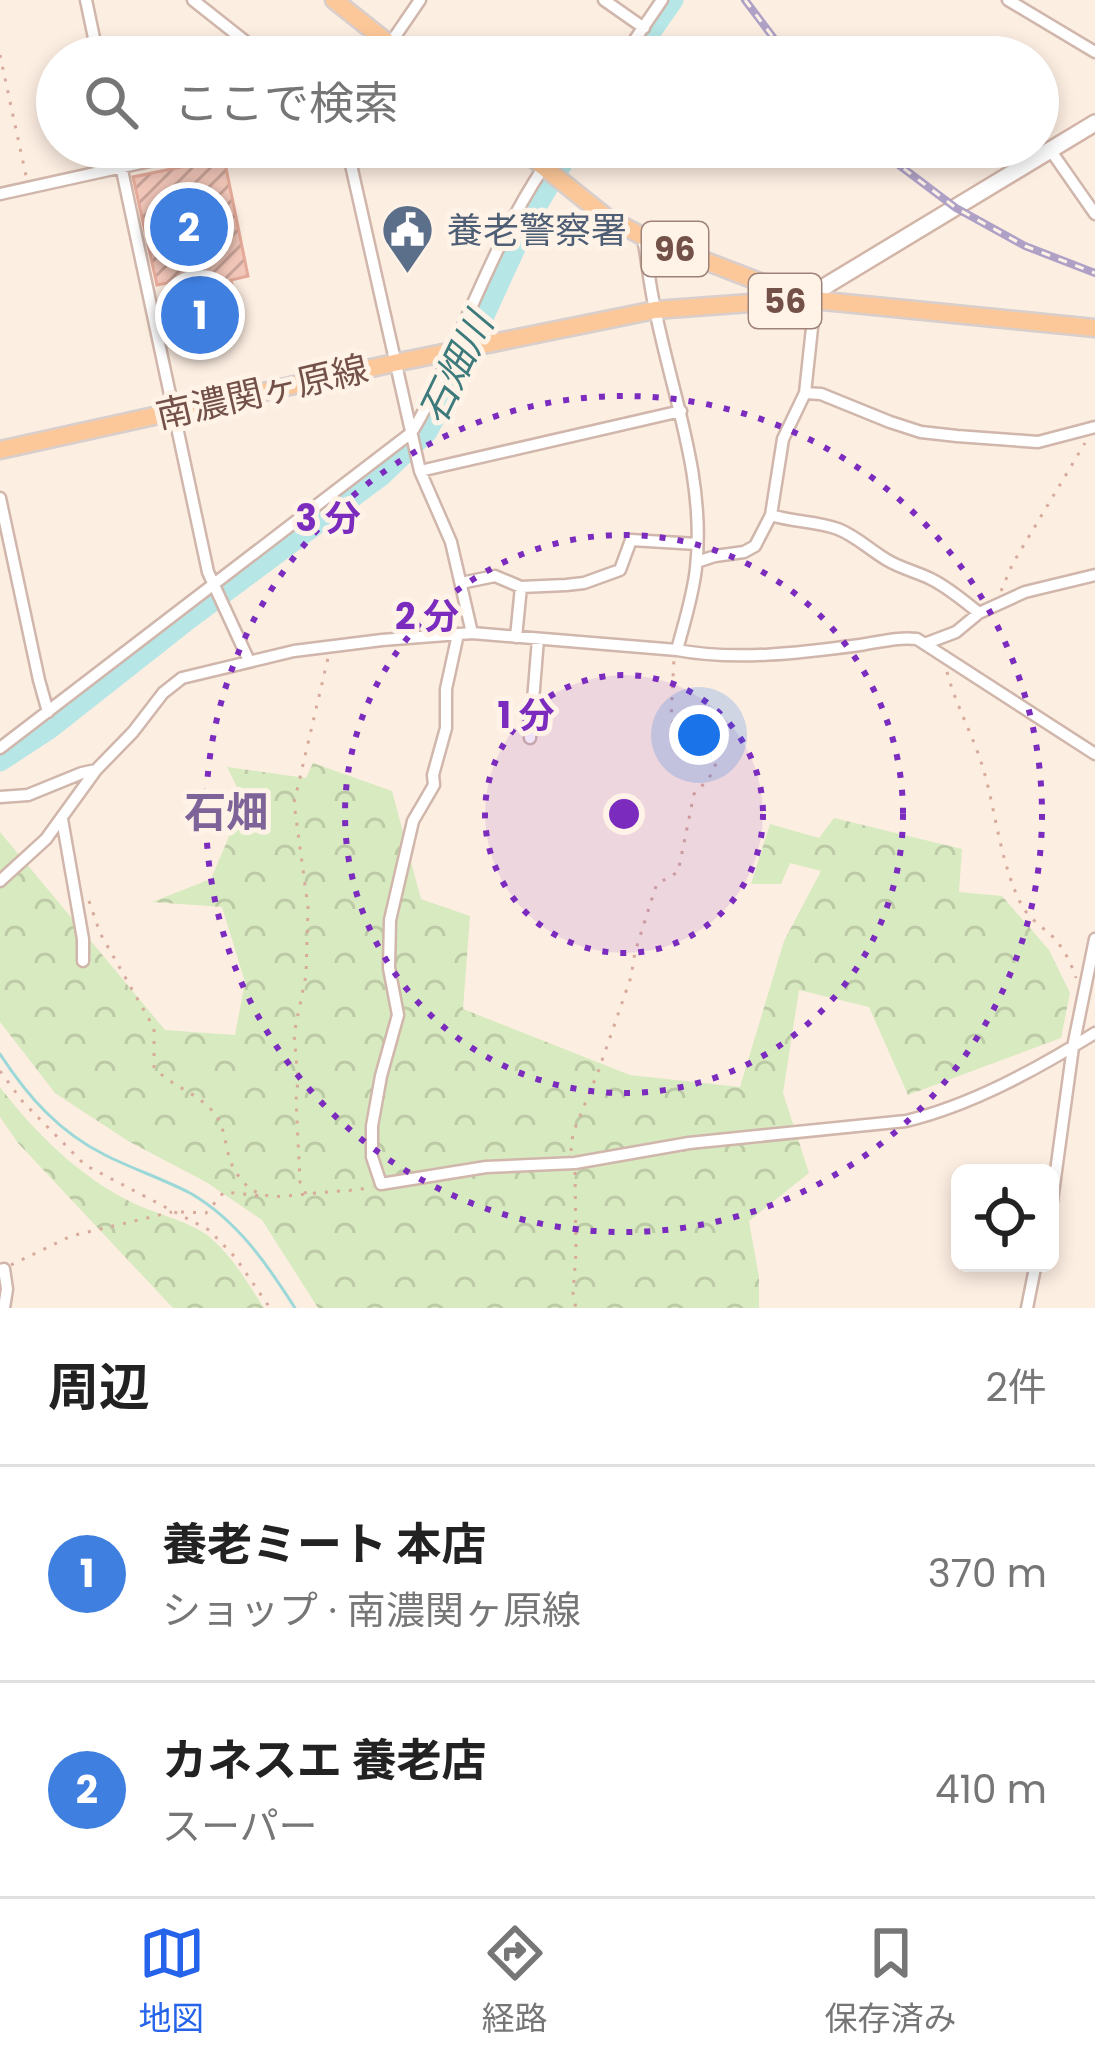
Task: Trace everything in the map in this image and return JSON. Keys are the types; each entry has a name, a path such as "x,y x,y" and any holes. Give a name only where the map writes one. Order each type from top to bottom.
{"main road":[{"path":"334,0 371,36"},
{"path":"1059,146 1095,123"},
{"name":"96","path":"545,168 607,217 646,238 810,300"},
{"path":"810,300 1024,168"},
{"name":"南濃関ヶ原線","path":"0,450 655,310 810,300 1095,328"}],"street":[{"path":"86,0 94,36"},
{"path":"194,0 239,36"},
{"path":"395,36 420,0"},
{"path":"604,0 644,28"},
{"path":"638,36 662,0"},
{"path":"1008,0 1095,52"},
{"path":"1059,162 1095,214"},
{"path":"0,194 121,168 214,589 249,661"},
{"path":"352,168 420,471 451,542 472,633"},
{"path":"0,748 412,435 529,188 550,168"},
{"path":"646,238 655,310 694,480 697,562 676,650"},
{"path":"697,562 755,546 771,515 783,439 805,393 810,300"},
{"path":"805,393 821,394 921,432 1037,442 1094,427"},
{"path":"420,471 681,411"},
{"path":"0,498 48,712"},
{"path":"771,515 838,529 888,561 934,580 979,614"},
{"path":"461,583 495,575 521,587 584,583 620,570 631,540 697,544"},
{"path":"927,643 956,632 979,614 1025,592 1095,575"},
{"path":"516,638 521,587"},
{"path":"0,881 30,855 96,770 163,693 182,679 331,645 472,633 704,655 771,653 894,637 917,639 1095,754"},
{"path":"458,634 434,785 413,820 389,920 389,968 398,1015 372,1126 372,1156 381,1184 486,1167 575,1163 688,1143 906,1121 954,1106 1095,1033"},
{"path":"530,738 538,640"},
{"path":"0,797 28,795 96,770"},
{"path":"62,819 83,961"},
{"path":"1057,1164 1073,1047 1095,939"},
{"path":"2,1269 7,1289 4,1308"},
{"path":"1028,1308 1034,1272"}],"path":[{"path":"0,55 28,188"},
{"path":"999,604 1013,563 1094,427"},
{"path":"306,1194 300,1182 294,1034 306,975 308,907 294,802 331,645"},
{"path":"576,1308 573,1133 614,1030 655,889 678,872 694,794 708,779 719,752 719,729 676,725 671,720 676,650"},
{"path":"942,654 956,703 975,742 1022,905 1057,941 1072,964 1083,997"},
{"path":"83,884 100,933 154,1028 154,1067 170,1084 211,1108 223,1128 236,1173 264,1196"},
{"path":"0,1072 22,1102 85,1165 209,1230 248,1273 270,1308"},
{"path":"2,1269 71,1236 176,1211 206,1213 224,1192 288,1198 381,1184"}],"green space":[{"path":"313,763 392,791 421,899 470,916 463,1009 630,1075 740,1087 784,941 821,871 790,863 781,884 751,884 770,824 819,838 834,818 962,849 959,892 1002,896 1049,950 1070,993 1061,1038 908,1095 869,1007 799,990 783,1093 809,1173 749,1221 759,1308 318,1308 262,1220 55,1093 0,1022 0,832 165,1030 235,1035 245,982 222,907 152,902 211,879 244,801 227,767 306,778"},
{"path":"0,1087 43,1137 94,1180 207,1235 264,1308 173,1308 18,1143 0,1117"}],"building":[{"path":"176,168 226,168 248,276 231,280 240,323 219,333 215,329 204,332 203,325 184,330 186,338 169,342 161,306 186,301 172,282 157,285 133,177"}],"waterway":[{"name":"石畑川","path":"648,36 673,0"},
{"name":"石畑川","path":"0,761 49,729 382,475 427,432 528,220 559,168"},
{"path":"0,1054 33,1099 73,1136 190,1193 222,1216 262,1259 295,1308"}],"railway":[{"path":"745,0 772,36"},
{"path":"903,168 956,208 1025,246 1095,273"}],"place":[{"name":"カネスエ 養老店","path":"189,227"},
{"name":"養老警察署","path":"408,276"},
{"name":"養老ミート 本店","path":"200,315"}],"district":[{"name":"石畑","path":"226,812"}]}
